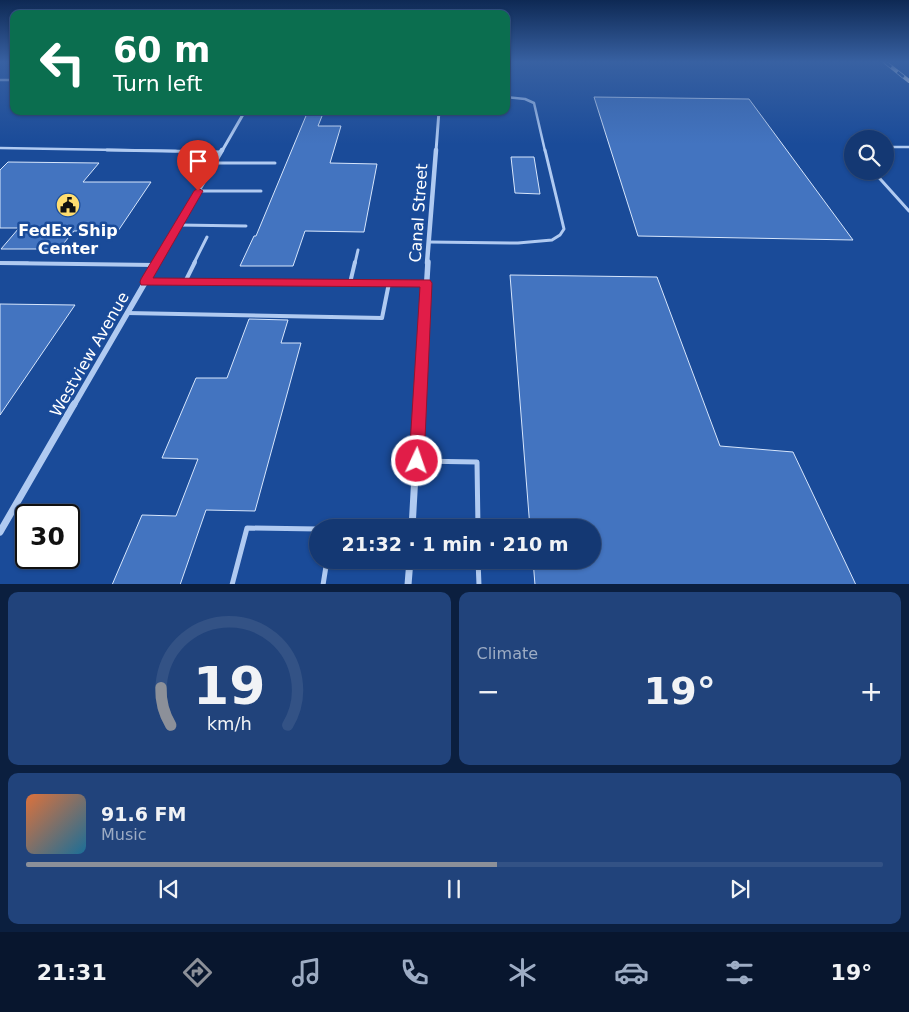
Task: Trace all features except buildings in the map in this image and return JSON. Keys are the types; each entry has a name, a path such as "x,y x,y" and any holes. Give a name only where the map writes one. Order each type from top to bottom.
{"street":[{"name":"Westview Avenue","path":"0,532 243,115"},
{"name":"Canal Street","path":"413,519 426,283 439,115"},
{"path":"408,584 409,569"}],"lane":[{"path":"430,242 518,243 552,240 560,236 564,229 534,103 525,98 510,97"},
{"path":"894,147 909,147"},
{"path":"0,148 221,152"},
{"path":"215,163 275,163"},
{"path":"882,180 909,210"},
{"path":"198,191 261,191"},
{"path":"178,225 246,226"},
{"path":"185,282 208,237"},
{"path":"350,283 358,250"},
{"path":"0,263 155,265"},
{"path":"145,282 426,283"},
{"path":"127,313 382,318 388,283"},
{"path":"417,461 477,462 478,519"},
{"path":"232,584 247,528 309,529"},
{"path":"324,584 326,569"},
{"path":"478,569 479,584"}],"place":[{"name":"FedEx Ship Center","path":"68,205"}],"route":[{"path":"198,191 145,282 426,283 417,461"}]}
